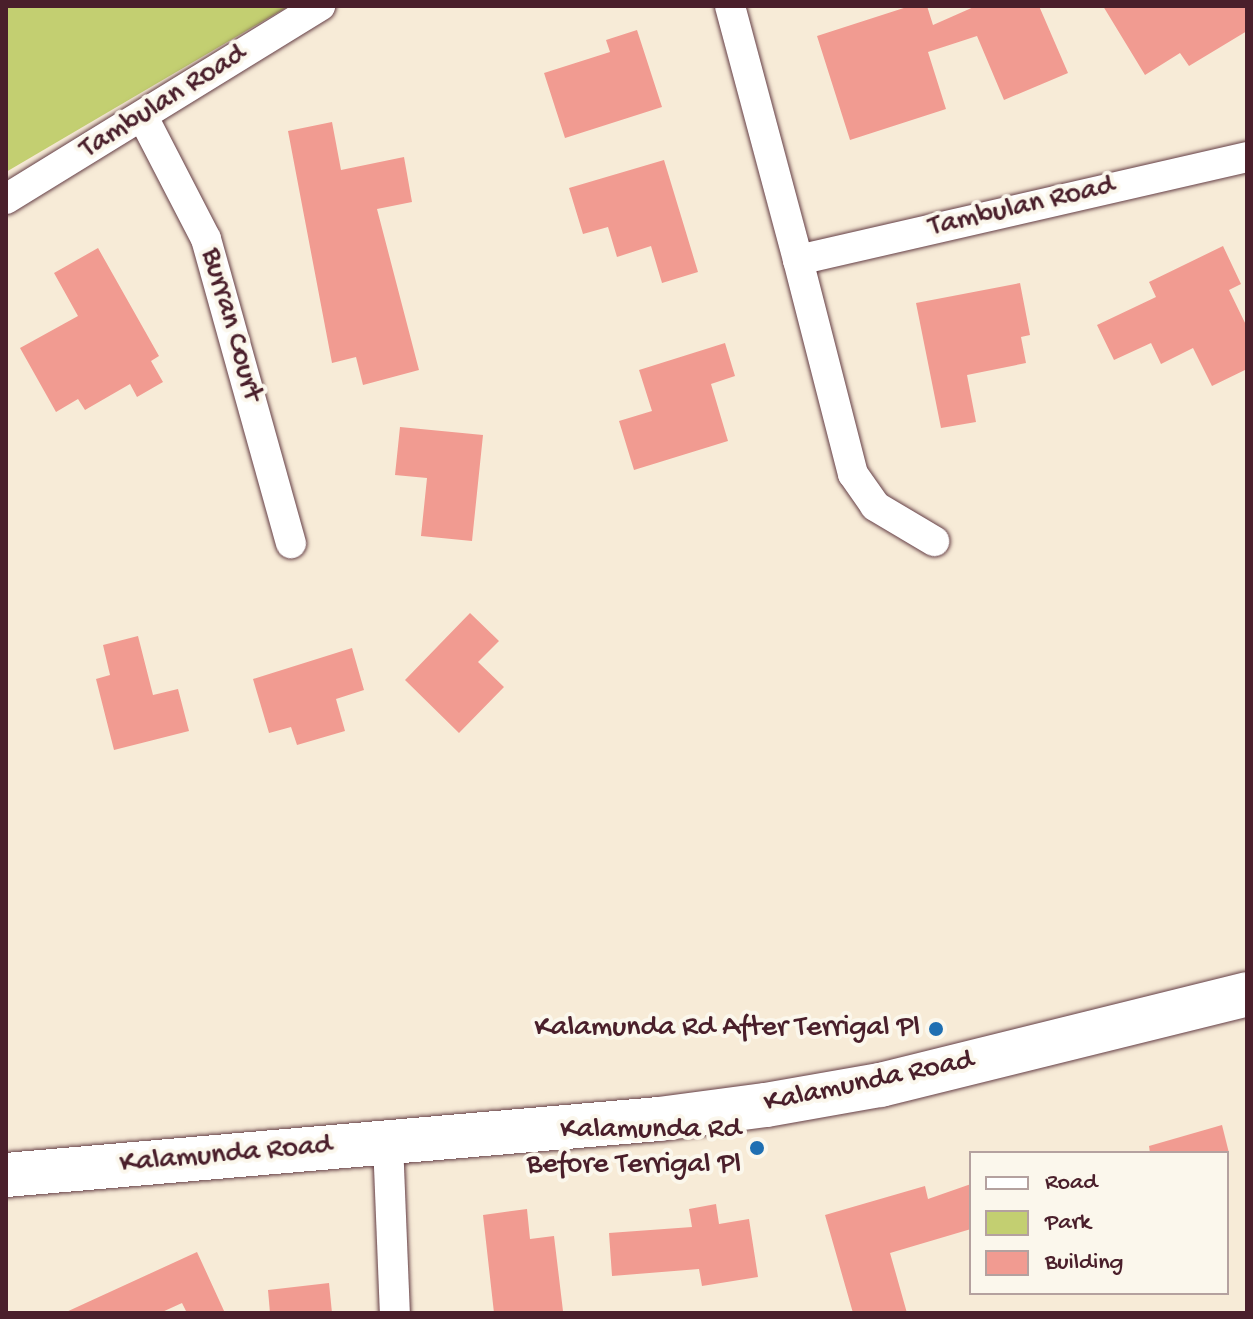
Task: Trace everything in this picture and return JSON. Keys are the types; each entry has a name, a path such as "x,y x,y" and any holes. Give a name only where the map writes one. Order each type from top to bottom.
{"main road":[{"name":"Kalamunda Road","path":"6,1175 766,1105 880,1085 1247,994"}],"street":[{"name":"Tambulan Road","path":"6,199 320,6"},
{"path":"730,6 853,474 875,506 934,541"},
{"name":"Burran Court","path":"143,117 206,239 291,543"},
{"name":"Tambulan Road","path":"798,260 1247,157"},
{"path":"388,1142 395,1313"}],"green space":[{"path":"6,6 289,6 6,172"}],"building":[{"path":"910,6 927,6 933,25 976,6 1039,6 1068,73 1004,100 977,36 928,52 946,109 850,140 817,36"},
{"path":"1103,6 1247,6 1247,31 1189,66 1180,53 1145,75"},
{"path":"637,30 662,107 565,138 544,73 610,52 606,40"},
{"path":"332,122 341,170 404,157 412,202 377,209 419,370 363,385 356,357 332,363 288,131"},
{"path":"664,160 698,272 662,283 651,246 617,257 608,227 583,234 569,188"},
{"path":"1223,246 1241,284 1229,290 1247,327 1247,369 1212,386 1193,348 1161,364 1151,343 1114,360 1097,325 1156,297 1149,282"},
{"path":"98,248 159,356 151,361 163,382 137,397 130,384 85,410 78,399 56,412 20,348 78,316 54,273"},
{"path":"1020,283 1030,335 1021,337 1026,363 967,375 976,422 941,428 916,303"},
{"path":"725,343 735,376 711,384 728,441 634,470 619,421 652,411 639,370"},
{"path":"400,427 483,435 472,541 421,536 427,478 395,475"},
{"path":"470,613 499,641 478,662 504,687 459,733 405,680"},
{"path":"138,636 153,695 178,689 189,731 114,750 96,679 110,675 103,645"},
{"path":"352,648 364,690 336,699 345,731 297,745 291,727 269,733 253,679"},
{"path":"1222,1125 1228,1151 1150,1151 1149,1146"},
{"path":"969,1185 969,1230 890,1253 907,1313 853,1313 825,1215 925,1186 928,1199"},
{"path":"716,1204 719,1224 749,1219 758,1277 702,1286 699,1269 612,1276 609,1233 692,1227 689,1209"},
{"path":"527,1209 530,1239 554,1236 563,1311 494,1313 483,1215"},
{"path":"197,1252 225,1313 187,1313 182,1303 160,1313 64,1313"},
{"path":"329,1283 332,1313 270,1313 268,1290"}],"place":[{"name":"Kalamunda Rd After Terrigal Pl","path":"936,1029"},
{"name":"Kalamunda Rd Before Terrigal Pl","path":"757,1148"}]}
